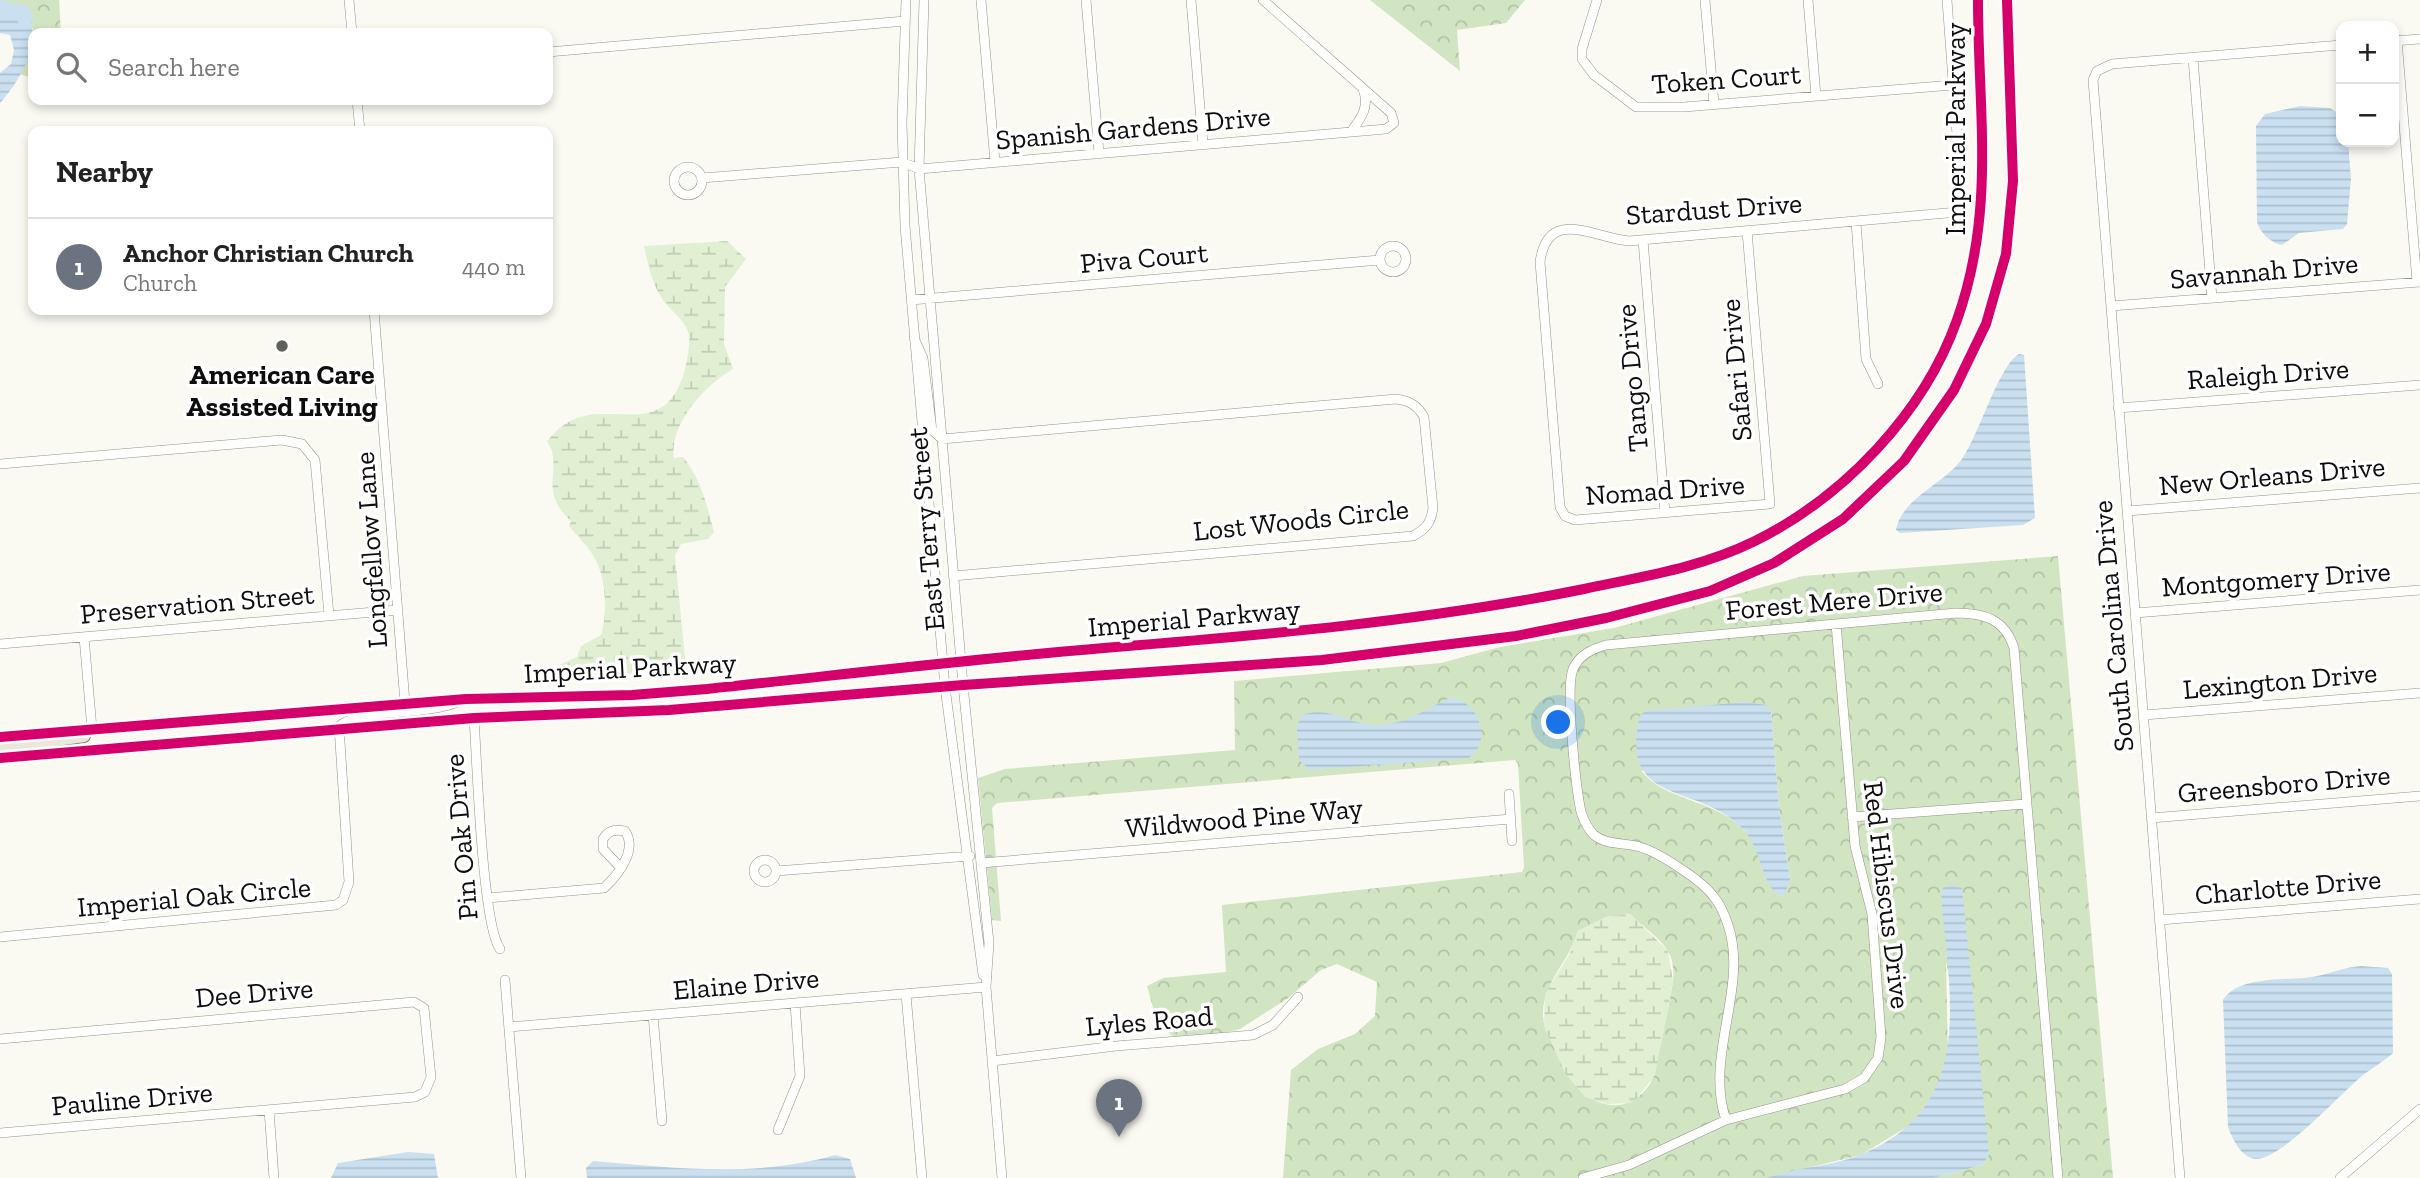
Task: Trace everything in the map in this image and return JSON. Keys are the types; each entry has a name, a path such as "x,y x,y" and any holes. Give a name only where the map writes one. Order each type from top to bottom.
{"main road":[{"name":"Imperial Parkway","path":"0,737 466,699 645,694 1363,625 1515,603 1700,565 1759,539 1832,493 1881,443 1923,389 1956,322 1978,247 1983,191 1978,0"},
{"name":"Imperial Parkway","path":"0,758 474,718 669,710 963,685 1322,660 1517,636 1606,618 1710,591 1774,564 1843,519 1904,461 1954,390 1986,324 2006,254 2012,181 2007,0"},
{"path":"0,748 67,741 81,737 92,729 116,748"}],"street":[{"path":"349,0 352,28"},
{"path":"906,0 902,162 914,338 945,687 978,947 986,987"},
{"name":"East Terry Street","path":"924,0 919,169 953,576 989,943 986,987 1002,1178"},
{"path":"981,0 995,162"},
{"path":"1086,0 1099,153"},
{"path":"1191,0 1203,144"},
{"name":"Spanish Gardens Drive","path":"919,169 1386,129 1394,123 1391,113 1263,0"},
{"name":"Token Court","path":"1597,0 1582,49 1586,68 1636,107 1647,109 1953,85"},
{"path":"1705,0 1714,104"},
{"path":"1808,0 1816,96"},
{"path":"1947,0 1953,85"},
{"path":"553,52 905,21"},
{"path":"2399,41 2420,38"},
{"path":"2212,298 2193,58 2336,45"},
{"name":"South Carolina Drive","path":"2180,1178 2092,89 2097,71 2112,64 2193,58"},
{"path":"2399,74 2418,282"},
{"name":"Stardust Drive","path":"1565,516 1560,507 1542,252 1547,241 1565,229 1577,228 1618,240 1643,240 1958,212 1961,196 1953,85"},
{"path":"1351,132 1365,112 1363,89"},
{"path":"357,105 360,126"},
{"path":"702,178 902,162 919,169"},
{"path":"1856,222 1866,359 1878,384"},
{"name":"Safari Drive","path":"1747,231 1770,504"},
{"name":"Tango Drive","path":"1643,240 1665,513"},
{"name":"Piva Court","path":"911,300 1380,260"},
{"name":"Savannah Drive","path":"2111,306 2418,282"},
{"name":"Longfellow Lane","path":"374,315 405,704"},
{"path":"914,338 923,358 932,430 942,439"},
{"name":"Raleigh Drive","path":"2118,408 2420,384"},
{"name":"Lost Woods Circle","path":"942,439 1396,399 1408,401 1418,407 1424,417 1430,475 1431,521 1424,531 1412,536 953,576"},
{"path":"0,464 282,440 302,444 315,460 330,615"},
{"name":"New Orleans Drive","path":"2127,511 2420,488"},
{"name":"Nomad Drive","path":"1565,516 1575,520 1770,504"},
{"name":"Montgomery Drive","path":"2135,613 2420,590"},
{"name":"Preservation Street","path":"0,644 398,610"},
{"name":"Forest Mere Drive","path":"1726,1120 1718,1082 1733,954 1728,925 1714,896 1698,882 1642,848 1600,839 1585,822 1579,799 1570,678 1583,656 1606,645 1972,613 1995,619 2004,627 2014,648 2058,1178"},
{"name":"Red Hibiscus Drive","path":"1584,1178 1618,1169 1726,1120 1845,1089 1864,1078 1878,1058 1881,1037 1872,914 1854,846 1836,624"},
{"path":"84,637 92,729"},
{"name":"Lexington Drive","path":"2144,715 2420,693"},
{"name":"Imperial Parkway","path":"338,730 341,723 355,718 431,711 466,699"},
{"name":"Pin Oak Drive","path":"474,718 488,898 493,939 500,949"},
{"name":"Imperial Oak Circle","path":"0,937 335,905 343,900 349,882 338,730"},
{"path":"1509,794 1512,841"},
{"name":"Greensboro Drive","path":"2151,818 2420,796"},
{"path":"1852,817 2026,804"},
{"name":"Wildwood Pine Way","path":"776,871 967,856 981,859 1511,819"},
{"path":"488,898 604,888 617,876 620,867"},
{"name":"Charlotte Drive","path":"2160,920 2420,899"},
{"path":"505,980 521,1178"},
{"name":"Elaine Drive","path":"509,1027 986,987"},
{"path":"906,994 922,1178"},
{"name":"Lyles Road","path":"992,1061 1116,1046 1253,1035 1273,1025 1298,998"},
{"name":"Dee Drive","path":"0,1039 414,1002 424,1008 428,1031 431,1077 425,1092"},
{"path":"778,1130 800,1076 794,1003"},
{"path":"653,1015 662,1121"},
{"name":"Pauline Drive","path":"0,1133 393,1100 415,1097 425,1092"},
{"path":"269,1110 274,1178"},
{"path":"2340,1178 2420,1110"}],"green space":[{"path":"0,0 59,0 61,28 32,28 26,17 18,11 0,10"},
{"path":"1370,0 1525,0 1506,23 1457,30 1460,71"},
{"path":"28,58 28,77 19,74"},
{"path":"727,241 746,259 725,287 724,344 733,369 711,385 691,407 677,432 674,445 674,458 683,457 699,484 714,532 708,539 681,544 675,555 686,669 549,682 555,667 577,657 581,646 601,635 605,606 598,565 589,549 569,526 571,521 555,499 552,451 547,441 564,425 583,416 649,413 663,407 675,394 684,373 689,335 658,291 644,246"},
{"path":"2058,556 2113,1178 1933,1178 1983,1165 1989,1154 1946,962 1948,1055 1940,1083 1934,1096 1910,1125 1861,1155 1766,1178 1283,1178 1291,1070 1318,1049 1355,1034 1375,1016 1377,982 1337,964 1321,970 1287,999 1240,1029 1202,1038 1173,1036 1158,1025 1147,986 1163,978 1226,972 1222,905 1522,872 1524,867 1518,764 1515,760 997,803 992,808 1001,921 992,920 978,778 1005,769 1235,750 1234,681 1441,663 1500,647 1614,628 1803,576","holes":["1745,702 1761,705 1771,712 1779,808 1790,879 1785,894 1769,883 1757,849 1740,826 1716,810 1662,788 1642,771 1707,707","1630,914 1666,949 1672,961 1673,978 1650,1084 1638,1097 1613,1105 1600,1103 1577,1087 1568,1075 1547,1032 1543,1012 1552,980 1578,931 1606,917"]},
{"path":"1630,914 1668,951 1673,981 1655,1075 1630,1103 1607,1104 1585,1097 1565,1073 1544,1026 1545,994 1570,953 1578,931 1606,917"}],"water":[{"path":"12,7 31,20 32,28 28,28 26,64 0,103 0,73 11,64 14,50 10,35 0,33 0,10"},
{"path":"2300,106 2330,108 2336,112 2336,147 2348,147 2351,179 2347,224 2343,229 2299,233 2282,245 2266,237 2261,230 2257,222 2256,126 2265,114"},
{"path":"2019,354 2024,355 2035,518 2023,525 1900,533 1896,530 1906,509 1962,459 2004,372"},
{"path":"1450,698 1469,707 1480,724 1480,743 1469,758 1310,770 1299,760 1297,727 1301,716 1320,712 1369,725 1389,724 1407,719"},
{"path":"1745,702 1766,705 1771,712 1779,808 1790,879 1785,895 1778,895 1772,888 1744,830 1726,815 1651,780 1641,766 1636,745 1640,715 1646,711"},
{"path":"1950,885 1962,888 1989,1154 1983,1165 1933,1178 1766,1178 1860,1155 1898,1134 1924,1108 1940,1078 1948,1045 1950,1009 1941,894 1943,888"},
{"path":"2361,966 2388,968 2392,974 2393,1053 2362,1076 2279,1150 2266,1157 2250,1158 2238,1146 2228,1127 2223,1000 2240,986 2252,983 2312,977"},
{"path":"408,1152 434,1154 438,1178 331,1178 338,1163"},
{"path":"835,1155 850,1159 856,1178 587,1178 586,1168 593,1161 684,1168 745,1169 775,1167"}],"waterway":[{"path":"0,8 23,13 25,18"}],"cycle path":[{"path":"0,737 466,699 632,695 707,689 1004,657 1285,632 1525,600 1650,575 1714,558 1755,541 1788,523 1849,476 1877,449 1902,419 1924,388 1942,354 1957,320 1977,240 1982,161 1978,0"},
{"path":"0,758 474,718 669,710 963,685 1322,660 1516,636 1606,618 1710,591 1774,563 1843,519 1904,461 1954,390 1986,324 2006,254 2013,181 2007,0"}],"place":[{"name":"American Care Assisted Living","path":"282,346"},
{"name":"Anchor Christian Church","path":"1119,1137"}]}
